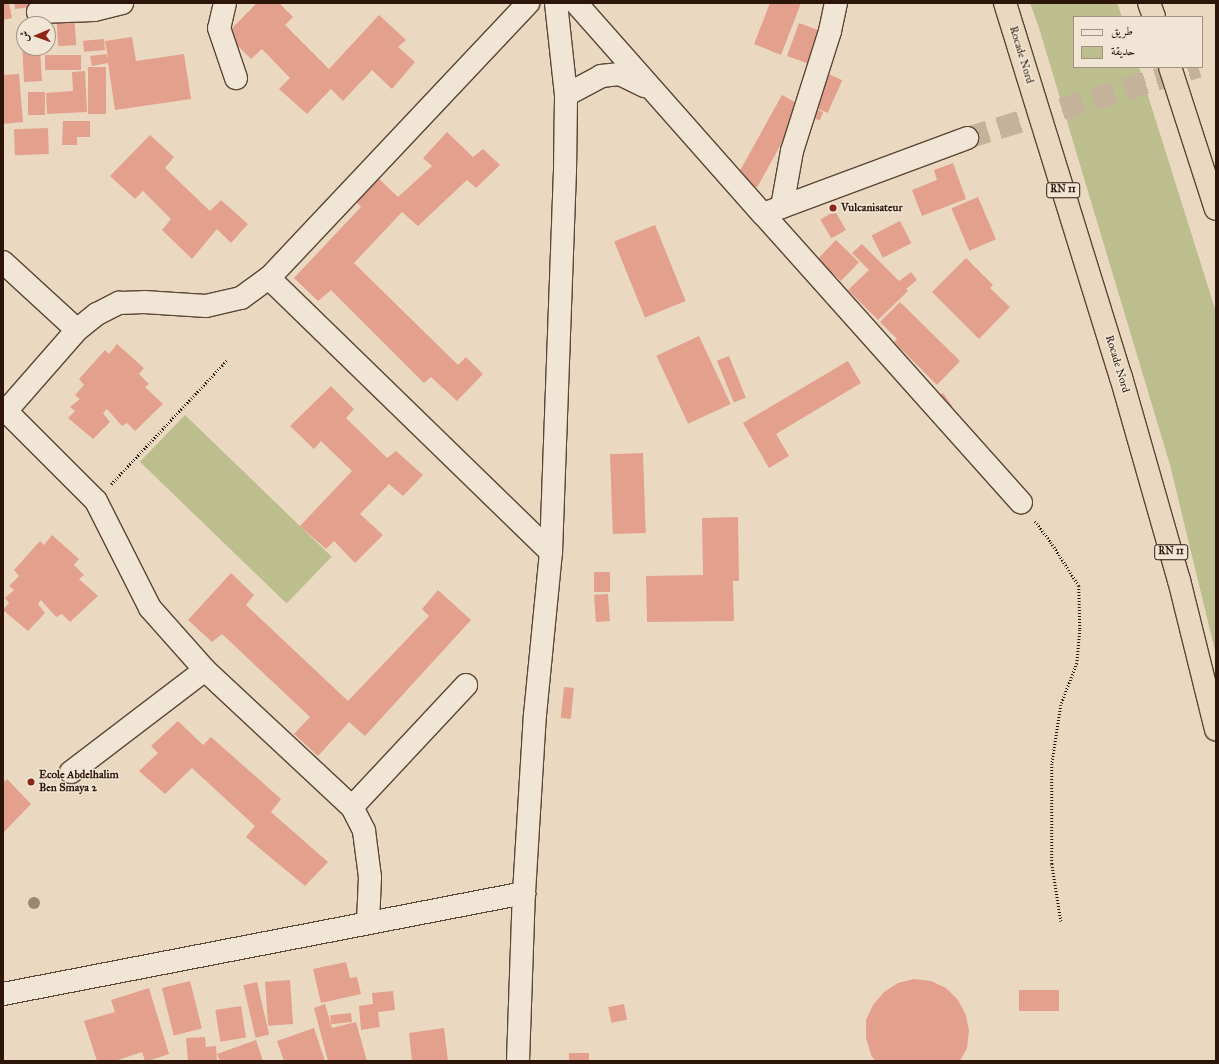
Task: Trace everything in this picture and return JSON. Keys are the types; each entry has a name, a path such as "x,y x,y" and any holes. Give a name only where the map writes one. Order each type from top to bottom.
{"highway":[{"name":"Rocade Nord","path":"1005,3 1121,377 1179,580 1216,729"},
{"path":"1149,3 1154,16"},
{"path":"1170,68 1216,209"}],"street":[{"path":"38,12 94,10 122,3"},
{"path":"225,3 219,28 236,78"},
{"path":"368,923 370,877 364,830 352,807 205,670 150,608 96,500 5,411 76,330 97,314 119,303 144,302 206,306 241,298 268,278 528,3"},
{"path":"518,1061 524,893 535,715 551,552 565,170 566,95 556,3"},
{"path":"576,3 650,89 773,210 1021,503"},
{"path":"773,210 830,31 836,3"},
{"path":"566,95 601,76 620,74 650,89"},
{"path":"773,210 967,138"},
{"path":"3,262 76,330"},
{"path":"268,278 551,552"},
{"path":"71,772 205,670"},
{"path":"352,807 466,685"},
{"path":"3,994 524,893"}],"path":[{"path":"96,500 227,360"},
{"path":"1021,503 1051,542 1079,586 1080,630 1077,663 1061,705 1052,764 1052,864 1061,921"}],"green space":[{"path":"1030,3 1117,3 1122,16 1073,16 1073,68 1139,68 1216,312 1216,655 1170,465 1039,28"},
{"path":"185,415 332,557 287,603 140,462"}],"building":[{"path":"3,3 9,3 12,18 3,20"},
{"path":"14,3 57,3 57,4 15,9"},
{"path":"257,3 279,3 293,17 285,25 329,69 379,15 406,40 398,47 415,62 392,89 372,70 343,101 331,89 307,114 279,89 290,78 262,49 251,59 226,34"},
{"path":"770,3 801,3 781,55 754,44"},
{"path":"74,13 76,45 58,46 56,14"},
{"path":"799,23 826,33 814,66 787,56"},
{"path":"132,37 136,61 184,54 191,99 115,110 108,63 92,66 90,56 106,54 108,59 105,41"},
{"path":"104,39 105,50 84,52 83,41"},
{"path":"81,55 81,70 45,70 45,56"},
{"path":"23,56 40,56 42,81 24,82"},
{"path":"88,67 106,67 106,114 88,114"},
{"path":"85,71 87,112 47,114 46,93 73,91 72,72"},
{"path":"824,72 842,80 828,113 809,105"},
{"path":"19,74 23,122 3,124 3,75"},
{"path":"28,92 45,92 45,115 28,115"},
{"path":"782,95 802,106 757,187 737,176"},
{"path":"810,107 823,112 820,120 807,115"},
{"path":"63,121 90,121 90,137 77,137 77,145 62,145"},
{"path":"48,128 49,154 15,155 14,129"},
{"path":"447,132 473,157 483,149 500,165 476,188 467,180 418,226 402,212 354,263 458,365 466,357 483,374 457,401 431,377 424,383 331,290 318,301 294,278 361,207 354,199 376,176 398,197 432,166 423,158"},
{"path":"150,135 174,157 165,168 210,211 221,200 248,224 231,243 217,229 192,259 162,230 171,219 143,191 135,199 110,176"},
{"path":"953,163 966,199 922,216 912,190 937,180 934,170"},
{"path":"978,197 996,239 969,251 951,208"},
{"path":"835,211 846,230 831,239 820,220"},
{"path":"900,221 911,243 883,258 871,236"},
{"path":"655,225 686,301 645,318 614,241"},
{"path":"836,240 859,262 841,281 818,259"},
{"path":"862,244 899,281 911,272 917,280 906,289 908,291 878,320 848,290 869,270 852,253"},
{"path":"966,258 993,285 990,288 1010,307 979,339 932,292"},
{"path":"900,302 960,361 937,385 894,342 897,339 880,322"},
{"path":"699,336 731,404 688,424 656,356"},
{"path":"117,344 144,368 139,374 149,384 145,387 163,404 135,431 127,423 122,426 107,409 103,413 110,422 93,439 68,418 75,411 70,407 80,399 75,395 84,385 79,379 105,350 109,354"},
{"path":"729,356 746,398 734,403 717,361"},
{"path":"848,361 861,383 776,434 789,456 769,468 743,423"},
{"path":"331,386 354,409 346,418 387,458 396,451 423,475 403,496 389,484 360,514 383,535 355,563 334,541 326,549 300,526 352,471 321,441 314,449 290,426"},
{"path":"943,393 952,406 943,412 934,399"},
{"path":"643,453 646,533 613,534 610,454"},
{"path":"738,517 739,581 733,581 734,621 647,622 646,576 703,575 702,518"},
{"path":"52,535 79,559 74,565 84,575 79,579 98,596 70,622 62,614 56,617 41,600 38,604 45,613 28,631 3,610 9,603 5,598 14,590 9,586 19,576 14,570 40,541 44,545"},
{"path":"594,572 610,572 610,592 594,592"},
{"path":"231,573 254,595 246,605 348,701 429,616 422,609 438,590 471,620 365,736 349,722 318,756 294,734 310,717 222,634 212,642 188,620"},
{"path":"608,594 610,621 596,622 594,595"},
{"path":"564,687 574,688 571,719 561,718"},
{"path":"178,721 203,745 211,737 281,799 271,812 328,862 305,886 246,837 255,826 192,768 165,794 139,771 158,753 151,746"},
{"path":"7,779 31,804 3,833 3,783"},
{"path":"346,962 350,978 357,977 361,994 321,1003 313,969"},
{"path":"914,979 931,981 946,988 958,1000 966,1015 969,1031 967,1048 960,1061 875,1061 871,1055 866,1038 866,1020 873,1005 884,992 898,983"},
{"path":"290,980 293,1024 268,1026 265,982"},
{"path":"190,981 202,1029 174,1036 162,988"},
{"path":"257,982 269,1035 256,1038 243,985"},
{"path":"149,988 169,1054 148,1061 145,1061 142,1052 115,1061 97,1061 84,1021 115,1012 111,1000"},
{"path":"1019,990 1059,990 1059,1011 1019,1011"},
{"path":"393,991 395,1010 378,1012 380,1027 361,1030 359,1006 373,1004 372,993"},
{"path":"325,1004 332,1028 356,1022 367,1061 328,1061 314,1008"},
{"path":"624,1004 627,1020 611,1023 608,1007"},
{"path":"241,1006 246,1038 220,1042 215,1010"},
{"path":"351,1013 352,1022 331,1024 330,1015"},
{"path":"314,1028 325,1061 284,1061 277,1041"},
{"path":"444,1028 448,1061 412,1061 409,1033"},
{"path":"205,1037 206,1047 216,1046 217,1061 188,1061 186,1038"},
{"path":"256,1040 263,1061 220,1061 217,1054"},
{"path":"569,1053 589,1053 589,1061 569,1061"}],"tunnel":[{"path":"967,138 1195,68"}],"place":[{"name":"Vulcanisateur","path":"833,208"},
{"name":"Ecole Abdelhalim Ben Smaya 2","path":"31,782"}]}
